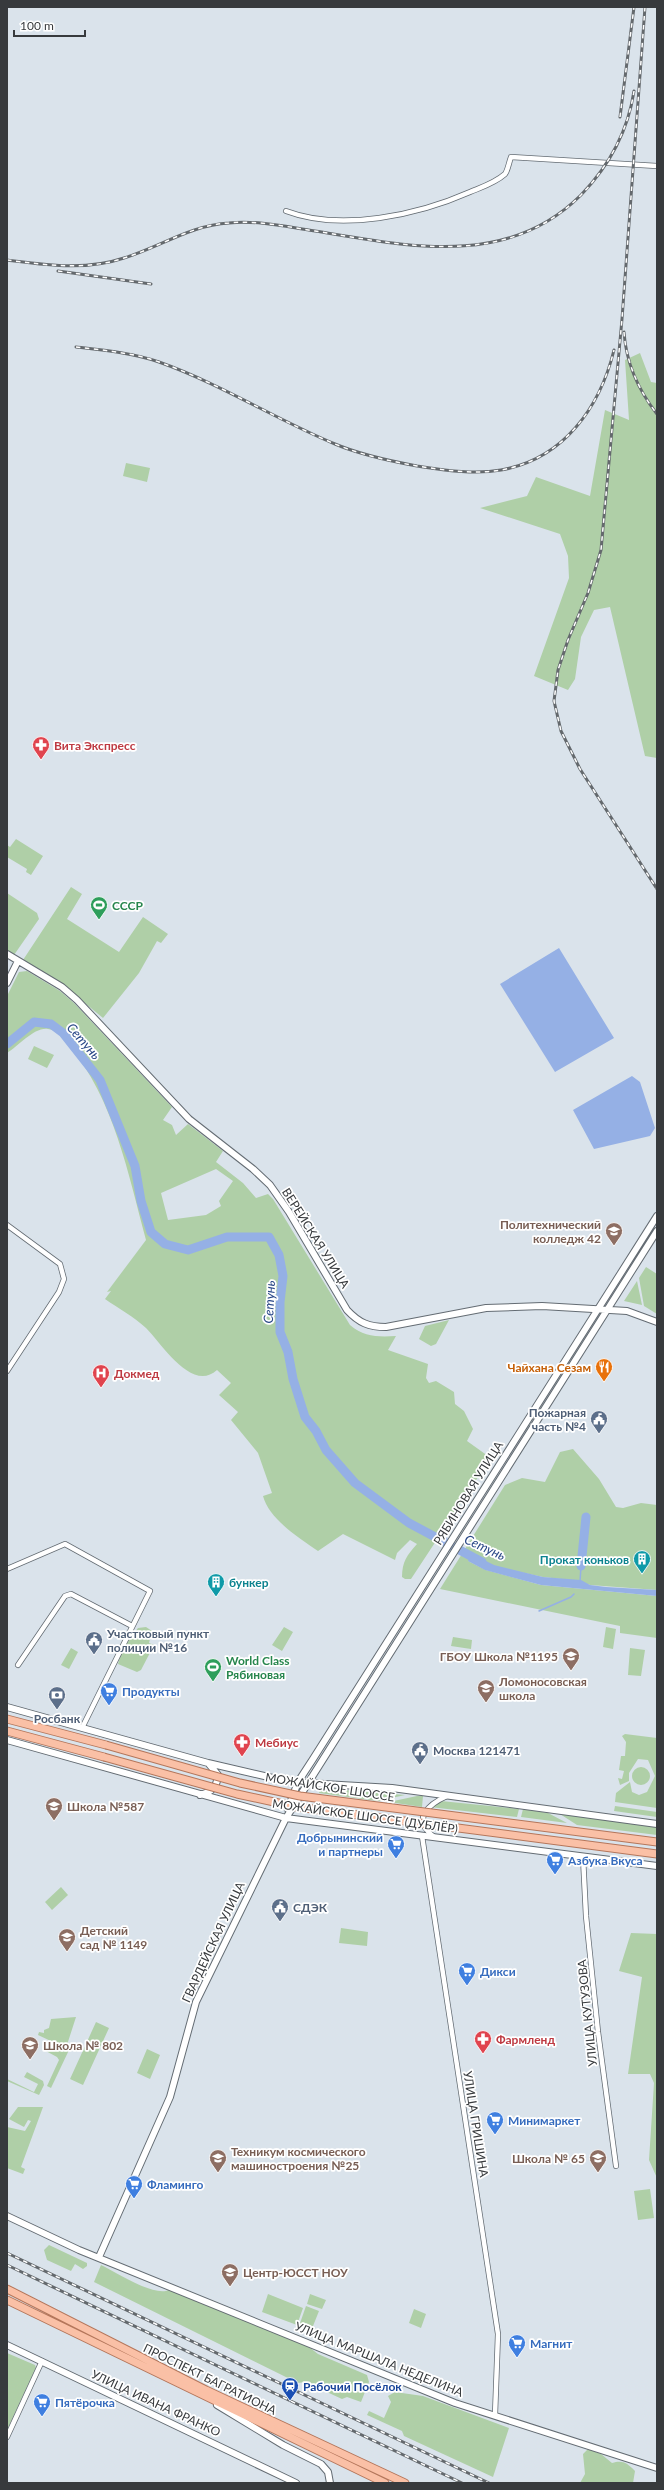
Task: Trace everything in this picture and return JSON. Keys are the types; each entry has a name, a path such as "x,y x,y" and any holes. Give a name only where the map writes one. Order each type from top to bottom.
{"main road":[{"name":"ВЕРЕЙСКАЯ УЛИЦА","path":"7,954 62,987 77,1000 189,1119 253,1169 270,1185 289,1212 347,1310 358,1321 372,1327 386,1327 486,1308 564,1306 627,1311 657,1322"},
{"path":"7,983 18,961"},
{"name":"РЯБИНОВАЯ УЛИЦА","path":"286,1818 290,1798 298,1782 657,1216"},
{"name":"РЯБИНОВАЯ УЛИЦА","path":"286,1818 448,1560 656,1235"},
{"name":"МОЖАЙСКОЕ ШОССЕ (ДУБЛЁР)","path":"7,1707 208,1763 298,1782 378,1787 657,1824"},
{"name":"МОЖАЙСКОЕ ШОССЕ","path":"7,1719 240,1783 300,1796 657,1842"},
{"name":"МОЖАЙСКОЕ ШОССЕ","path":"7,1731 237,1794 297,1807 657,1854"},
{"name":"МОЖАЙСКОЕ ШОССЕ (ДУБЛЁР)","path":"7,1740 199,1795 286,1818 657,1866"},
{"path":"199,1795 207,1793 217,1784 216,1770 208,1763"},
{"name":"ГВАРДЕЙСКАЯ УЛИЦА","path":"98,2257 170,2097 196,2002 286,1818"},
{"name":"УЛИЦА МАРШАЛА НЕДЕЛИНА","path":"7,2216 98,2257 455,2402 657,2468"},
{"name":"ПРОСПЕКТ БАГРАТИОНА","path":"7,2289 385,2483"},
{"name":"ПРОСПЕКТ БАГРАТИОНА","path":"7,2300 203,2396 405,2483"},
{"name":"УЛИЦА ИВАНА ФРАНКО","path":"7,2345 296,2483"},
{"path":"203,2396 282,2445 320,2464 328,2472 330,2483"}],"street":[{"path":"286,211 301,217 326,220 379,217 421,211 443,204 493,182 506,173 511,157 657,166"},
{"path":"7,1225 60,1264 64,1274 63,1284 59,1292 7,1371"},
{"path":"7,1569 65,1544 150,1591 82,1728"},
{"path":"18,1665 65,1596 71,1594 132,1626"},
{"path":"435,1838 426,1830 424,1815 430,1804 447,1796"},
{"name":"УЛИЦА ГРИШИНА","path":"422,1836 498,2334 495,2415"},
{"name":"УЛИЦА КУТУЗОВА","path":"583,1857 586,1916 597,2025 616,2166"},
{"path":"7,2437 42,2361"}],"green space":[{"path":"640,353 651,382 657,383 657,758 645,756 610,607 594,610 581,637 575,679 568,690 534,676 569,578 568,556 560,534 480,508 527,496 536,477 590,496 605,410 629,420 625,360"},
{"path":"126,463 150,468 147,482 123,476"},
{"path":"16,839 43,856 31,875 26,872 27,869 7,857 7,845 10,847"},
{"path":"71,887 82,894 67,919 119,952 143,917 168,934 161,943 157,941 139,973 103,1018 64,986 23,960"},
{"path":"7,893 37,913 39,919 14,955 7,950"},
{"path":"27,971 60,991 74,1003 172,1107 163,1120 172,1125 176,1135 188,1124 223,1151 216,1162 243,1183 256,1198 268,1194 273,1199 350,1325 366,1334 396,1336 388,1350 428,1364 426,1378 429,1383 436,1381 454,1392 455,1404 464,1411 473,1429 467,1441 488,1456 488,1462 411,1579 405,1579 402,1577 406,1559 417,1544 410,1540 397,1553 395,1560 343,1534 318,1551 278,1520 266,1504 263,1496 272,1493 258,1453 231,1420 238,1412 219,1395 231,1383 217,1370 207,1375 198,1375 188,1371 178,1364 146,1328 105,1299 111,1291 107,1292 146,1240 133,1189 118,1138 97,1089 84,1066 62,1037 55,1031 43,1029 32,1034 7,1053 7,996 19,972","holes":["216,1169 233,1181 219,1201 221,1206 206,1215 168,1220 161,1193"]},
{"path":"34,1046 54,1055 47,1068 28,1059"},
{"path":"646,1267 657,1274 657,1314 644,1306 639,1278"},
{"path":"637,1281 642,1305 624,1301"},
{"path":"449,1320 436,1344 431,1346 419,1339 425,1326"},
{"path":"573,1449 599,1479 616,1507 623,1508 641,1503 657,1505 657,1590 590,1585 579,1581 543,1577 468,1561 486,1570 541,1585 657,1596 657,1638 620,1633 620,1626 440,1589 505,1485 522,1478 545,1482 560,1452"},
{"path":"146,1627 152,1631 149,1643 154,1645 141,1670 137,1672 118,1664 129,1640 138,1628"},
{"path":"284,1627 293,1632 282,1651 272,1645"},
{"path":"606,1627 616,1629 613,1649 603,1647"},
{"path":"453,1637 472,1640 471,1649 451,1646"},
{"path":"71,1648 78,1652 69,1669 61,1665"},
{"path":"630,1648 645,1650 641,1676 628,1675"},
{"path":"625,1734 657,1738 657,1808 615,1802 616,1793 630,1782 632,1792 639,1795 647,1792 655,1776 648,1760 638,1759 629,1773 629,1781 620,1785 618,1778 622,1779 624,1771 619,1770 621,1756 625,1756 626,1742 622,1736"},
{"path":"641,1767 647,1770 650,1776 647,1782 641,1785 635,1782 632,1776 635,1770"},
{"path":"320,1788 405,1795 378,1801 319,1793"},
{"path":"423,1796 422,1807 389,1802"},
{"path":"441,1801 519,1809 517,1817 430,1807"},
{"path":"615,1806 657,1812 657,1817 614,1811"},
{"path":"523,1809 548,1813 567,1823 521,1817"},
{"path":"560,1814 657,1827 657,1835 577,1825"},
{"path":"61,1887 68,1895 52,1910 45,1902"},
{"path":"341,1928 368,1932 367,1946 339,1943"},
{"path":"631,1933 657,1934 657,2178 649,2160 654,2083 650,2074 628,2074 642,1977 619,1971"},
{"path":"76,2017 66,2048 69,2050 51,2088 47,2086 59,2060 57,2057 44,2050 46,2046 49,2048 55,2043 38,2035 39,2032 44,2033 44,2030 49,2028 51,2019"},
{"path":"96,2022 109,2028 83,2085 70,2079"},
{"path":"147,2049 160,2055 150,2079 137,2073"},
{"path":"27,2072 43,2081 44,2085 39,2095 7,2081 7,2079 34,2092 38,2084 24,2077"},
{"path":"18,2107 43,2107 21,2167 25,2169 23,2174 7,2168 7,2127 25,2131 31,2121 28,2120 24,2127 9,2119"},
{"path":"650,2189 654,2218 638,2220 634,2191"},
{"path":"49,2245 87,2263 87,2266 83,2269 75,2264 71,2271 47,2260 44,2250"},
{"path":"101,2265 144,2287 162,2291 169,2290 309,2347 318,2354 367,2375 369,2382 361,2402 347,2397 342,2399 305,2382 298,2383 94,2282"},
{"path":"268,2294 303,2308 297,2325 262,2312"},
{"path":"310,2294 326,2300 322,2309 307,2304"},
{"path":"306,2306 319,2311 311,2331 299,2326"},
{"path":"414,2309 426,2314 421,2328 409,2323"},
{"path":"7,2353 35,2365 36,2368 7,2430"},
{"path":"395,2392 423,2396 509,2428 493,2477 404,2436 402,2431 367,2415 369,2411 384,2418 391,2402 388,2396"},
{"path":"588,2449 601,2454 612,2463 622,2462 630,2466 635,2471 633,2483 580,2483 585,2474 583,2454"}],"water":[{"path":"559,948 614,1038 555,1072 500,984"},
{"path":"632,1076 640,1082 655,1128 650,1136 594,1149 573,1110"},
{"path":"472,1554 494,1565 543,1577 581,1580 590,1585 606,1587 657,1590 657,1596 541,1585 485,1570 468,1561"}],"waterway":[{"name":"Сетунь","path":"7,1044 34,1022 51,1024 63,1033 100,1080 135,1166 141,1201 151,1232 165,1244 188,1250 227,1237 269,1237 279,1255 283,1276 280,1302 280,1332 288,1352 293,1379 305,1417 316,1431 326,1450 355,1483 409,1523 482,1562"},
{"path":"581,1566 586,1517"},
{"path":"580,1582 581,1566"},
{"path":"539,1611 571,1597 574,1594"}],"railway":[{"path":"620,117 634,7"},
{"path":"645,7 622,319 601,550 588,593 568,640 558,670 554,701 561,731 580,769 657,889"},
{"path":"7,260 66,266 80,266 109,262 124,258 202,228 240,222 272,224 385,242 421,246 455,246 489,243 521,234 552,218 581,195 600,173 615,148 627,120 634,91"},
{"path":"58,271 151,284"},
{"path":"624,332 627,354 634,376 650,405 657,414"},
{"path":"76,347 129,354 159,362 226,391 291,424 335,444 355,451 386,460 417,466 480,472 501,470 523,464 543,455 561,442 576,427 589,410 608,371 614,350"},
{"path":"7,2253 489,2483"},
{"path":"7,2265 462,2483"}],"place":[{"name":"Вита Экспресс","path":"41,760"},
{"name":"СССР","path":"99,920"},
{"name":"Политехнический колледж 42","path":"614,1246"},
{"name":"Чайхана Сезам","path":"604,1382"},
{"name":"Докмед","path":"101,1388"},
{"name":"Пожарная часть №4","path":"599,1434"},
{"name":"Прокат коньков","path":"642,1574"},
{"name":"бункер","path":"216,1597"},
{"name":"Участковый пункт полиции №16","path":"94,1655"},
{"name":"ГБОУ Школа №1195","path":"571,1671"},
{"name":"World Class Рябиновая","path":"213,1682"},
{"name":"Ломоносовская школа","path":"486,1703"},
{"name":"Продукты","path":"109,1706"},
{"name":"Росбанк","path":"57,1710"},
{"name":"Мебиус","path":"242,1757"},
{"name":"Москва 121471","path":"420,1765"},
{"name":"Школа №587","path":"54,1821"},
{"name":"Добрынинский и партнеры","path":"396,1859"},
{"name":"Азбука Вкуса","path":"555,1875"},
{"name":"СДЭК","path":"280,1922"},
{"name":"Детский сад № 1149","path":"67,1952"},
{"name":"Дикси","path":"467,1986"},
{"name":"Фармленд","path":"483,2054"},
{"name":"Школа № 802","path":"30,2060"},
{"name":"Минимаркет","path":"495,2135"},
{"name":"Техникум космического машиностроения №25","path":"218,2173"},
{"name":"Школа № 65","path":"598,2173"},
{"name":"Фламинго","path":"134,2199"},
{"name":"Центр-ЮССТ НОУ","path":"230,2287"},
{"name":"Магнит","path":"517,2358"},
{"name":"Рабочий Посёлок","path":"290,2401"},
{"name":"Пятёрочка","path":"42,2417"}]}
